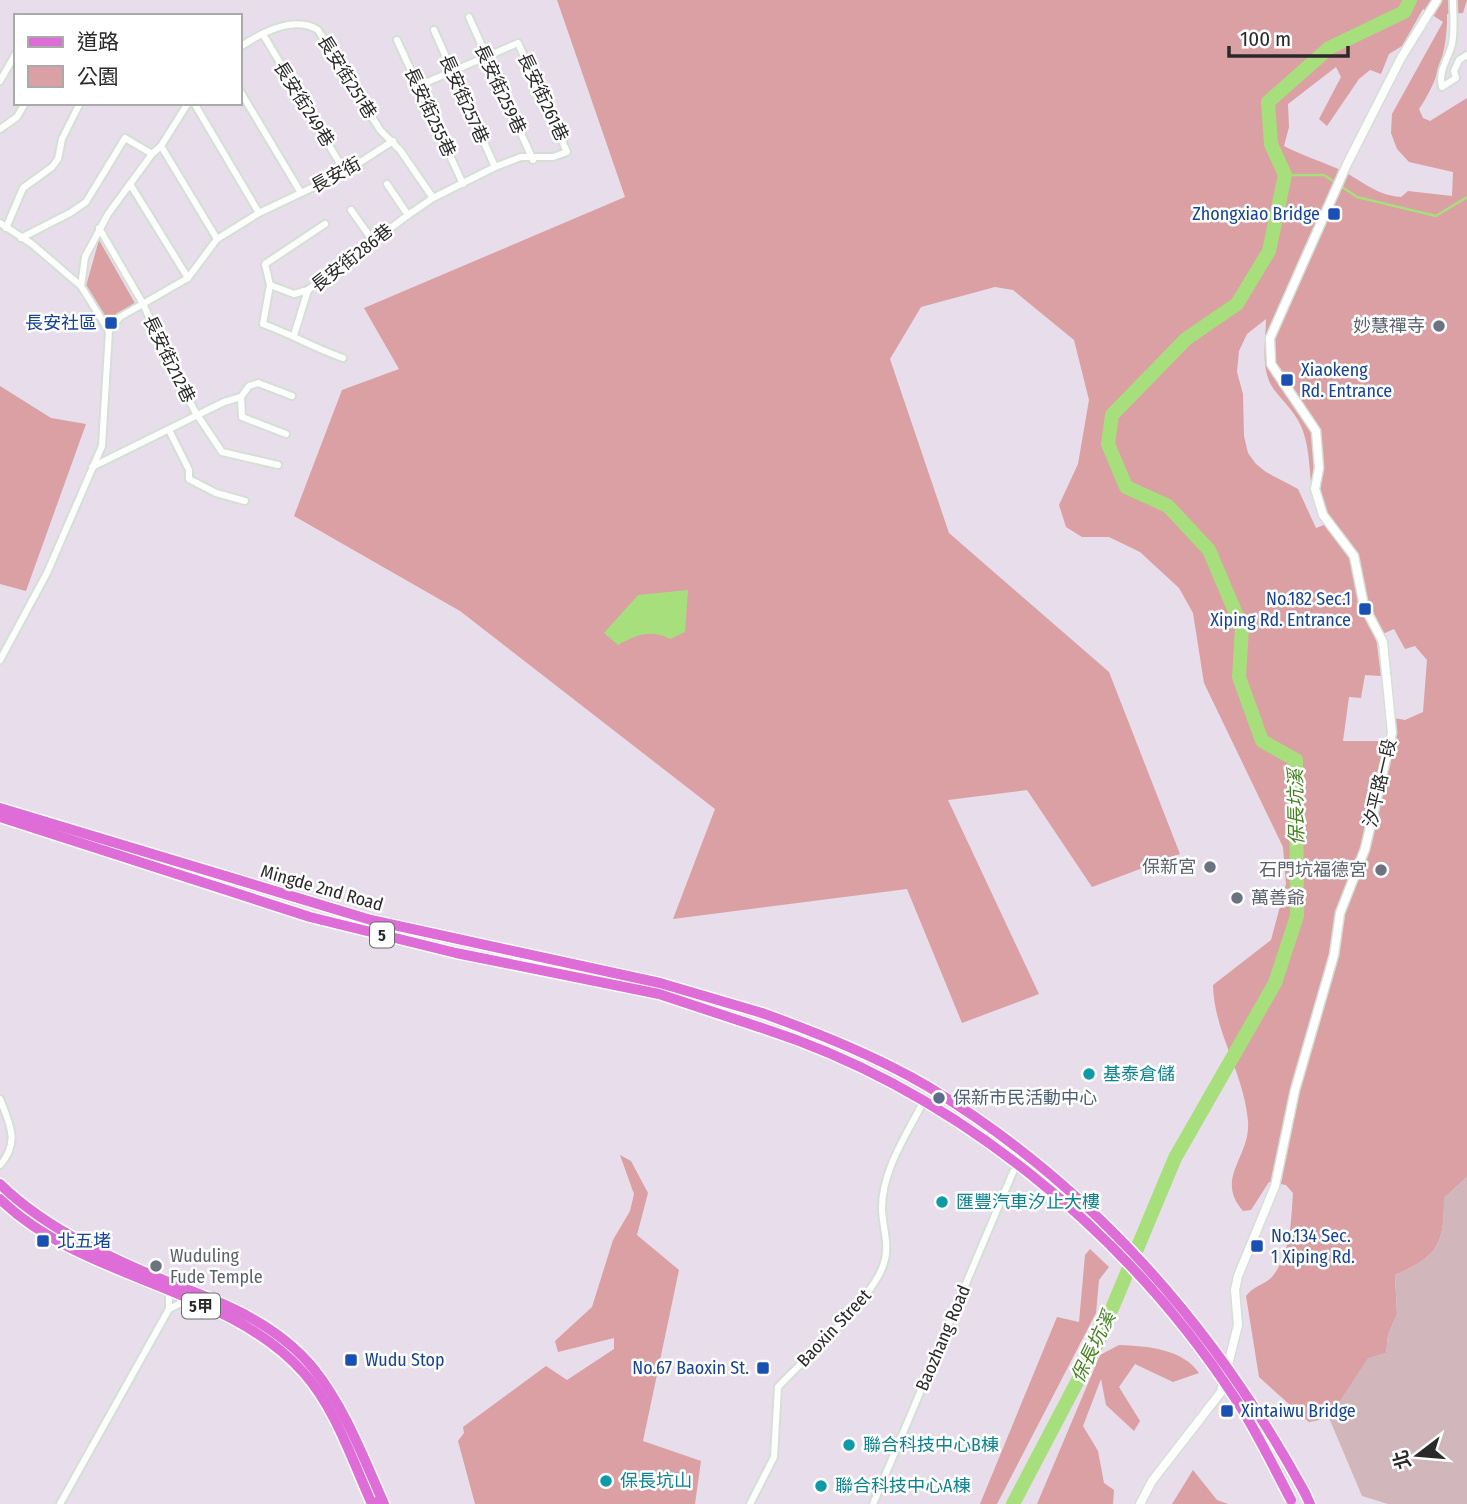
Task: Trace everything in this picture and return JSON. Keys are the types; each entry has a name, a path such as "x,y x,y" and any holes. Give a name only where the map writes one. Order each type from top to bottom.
{"main road":[{"name":"Mingde 2nd Road","path":"0,808 8,816 310,917 456,953 659,994 801,1041 914,1096 991,1146 1084,1219 1184,1328 1241,1407 1292,1502"},
{"name":"Mingde 2nd Road","path":"8,816 371,920 660,983 762,1013 831,1040 925,1085 1012,1144 1075,1197 1160,1280 1206,1336 1259,1412 1310,1504"},
{"name":"5甲","path":"0,1184 21,1205 52,1227 251,1331 280,1351 303,1373 328,1407 379,1502"},
{"name":"5甲","path":"0,1199 47,1236 169,1287 198,1292 257,1321 287,1343 311,1366 337,1401 379,1502"}],"street":[{"name":"汐平路一段","path":"1140,1504 1152,1481 1221,1392 1238,1325 1238,1276 1275,1186 1295,1090 1334,955 1340,913 1365,849 1383,766 1391,746 1383,642 1364,606 1354,556 1323,515 1319,505 1315,489 1319,468 1316,431 1271,364 1270,338 1347,164 1401,58 1437,0"},
{"path":"1453,0 1455,20 1449,55 1441,68 1442,87 1456,78 1454,71 1459,60 1467,55"},
{"name":"長安街259巷","path":"469,17 533,159"},
{"name":"長安街251巷","path":"264,36 279,26 294,24 309,24 318,30 380,130 393,141"},
{"name":"長安街257巷","path":"434,30 495,167"},
{"path":"242,46 264,36"},
{"name":"長安街249巷","path":"264,36 345,172"},
{"name":"長安街255巷","path":"397,40 463,184"},
{"name":"長安街261巷","path":"485,57 518,43 567,152 533,159"},
{"path":"0,81 14,56"},
{"path":"418,86 485,57"},
{"path":"242,94 301,193"},
{"path":"0,130 17,117 24,105"},
{"path":"0,660 47,573 102,446 109,331 81,286 32,244 3,226 23,188 52,167 58,159 62,139 79,105"},
{"path":"81,286 85,257 99,228 152,153 161,146 187,105"},
{"path":"195,105 259,213"},
{"path":"22,239 70,214 86,202 125,138 152,153"},
{"path":"393,141 433,198 495,167 521,158 533,159"},
{"name":"長安街","path":"109,331 120,317 142,302 188,278 217,239 259,213 345,172 393,141"},
{"path":"161,146 217,239"},
{"path":"130,184 188,278"},
{"path":"387,184 408,215"},
{"name":"長安街286巷","path":"294,335 308,290 433,198"},
{"path":"351,210 373,241"},
{"path":"325,224 265,264 270,285 263,324 294,335 302,343 342,358"},
{"name":"長安街212巷","path":"99,228 142,302 198,415 222,452 278,464"},
{"path":"270,285 294,294 308,290"},
{"path":"92,467 241,397 250,386 258,383 292,396"},
{"path":"241,397 242,417 286,434"},
{"path":"169,430 189,470 190,479 216,493 245,501"},
{"path":"0,1098 13,1142 9,1156 0,1165"},
{"name":"Baoxin Street","path":"750,1504 774,1457 778,1387 867,1294 883,1266 887,1251 882,1208 885,1184 891,1164 920,1108"},
{"name":"Baozhang Road","path":"873,1504 1013,1172"},
{"path":"60,1504 169,1310 169,1287"},
{"path":"169,1310 198,1292"}],"green space":[{"path":"557,0 1467,0 1463,13 1447,14 1446,39 1440,63 1432,87 1419,109 1423,118 1430,121 1467,98 1467,1177 1444,1198 1443,1227 1436,1247 1421,1261 1395,1275 1397,1314 1388,1335 1386,1353 1368,1359 1329,1418 1309,1422 1259,1377 1246,1296 1272,1277 1283,1258 1289,1236 1293,1193 1286,1185 1269,1182 1251,1210 1243,1211 1235,1199 1233,1178 1244,1146 1248,1121 1241,1086 1218,1019 1213,985 1271,940 1286,884 1283,847 1204,683 1193,613 1179,588 1140,552 1109,537 1082,537 1066,527 1059,505 1078,464 1089,400 1074,340 1013,290 995,287 921,307 890,359 949,533 1109,672 1180,854 1092,887 1027,790 948,800 1039,994 962,1023 907,889 673,919 715,809 460,611 294,516 342,390 399,369 364,308 625,197","holes":["1423,9 1443,22 1392,114 1391,133 1397,149 1409,162 1453,172 1452,196 1408,191 1401,197 1391,196 1367,186 1345,172 1284,146 1289,127 1288,104 1336,67 1341,77 1319,119 1327,126 1359,79 1370,70 1381,74 1389,54 1402,46","1266,319 1267,375 1276,392 1301,425 1313,494 1324,525 1316,528 1298,489 1266,472 1248,453 1244,436 1243,394 1237,372 1239,351 1247,334","1394,629 1405,649 1415,646 1427,660 1423,712 1405,720 1388,717 1387,741 1343,741 1349,697 1361,698 1365,675 1381,676 1376,637"]},
{"path":"99,240 136,305 108,323 86,286"},
{"path":"0,386 51,418 86,424 26,591 0,584"},
{"path":"620,1155 631,1161 648,1193 637,1235 679,1270 643,1441 701,1461 695,1504 475,1504 458,1441 464,1433 463,1427 546,1366 567,1380 614,1349 614,1338 558,1352 555,1341 592,1307 613,1240 630,1211 634,1194"},
{"path":"1090,1249 1109,1267 1099,1280 1096,1313 997,1504 980,1504 1057,1317 1079,1322 1085,1255"},
{"path":"1119,1345 1164,1350 1184,1359 1199,1373 1173,1382 1135,1364 1119,1387 1140,1421 1134,1431 1106,1405 1101,1379 1083,1426 1098,1451 1104,1483 1114,1490 1113,1504 1037,1504 1100,1355"},
{"path":"1193,1470 1217,1500 1228,1504 1172,1504"}],"shaded area":[{"path":"688,590 685,632 670,639 656,634 644,634 618,645 604,633 638,595"},
{"path":"1467,1177 1467,1504 1388,1504 1362,1496 1329,1418 1368,1358 1386,1353 1388,1335 1397,1314 1395,1275 1421,1261 1436,1247 1443,1227 1444,1198"}],"waterway":[{"name":"保長坑溪","path":"1013,1504 1098,1342 1175,1158 1275,983 1297,916 1296,760 1262,741 1239,677 1242,628 1209,550 1168,506 1126,487 1108,444 1112,415 1186,339 1237,304 1269,251 1285,175 1271,144 1268,102 1329,48 1404,12 1410,0"},
{"name":"保長坑溪","path":"1285,175 1324,175 1357,197 1436,216 1467,197"}],"place":[{"name":"Zhongxiao Bridge","path":"1334,214"},
{"name":"長安社區","path":"111,323"},
{"name":"妙慧禪寺","path":"1439,326"},
{"name":"Xiaokeng Rd. Entrance","path":"1287,380"},
{"name":"No.182 Sec.1 Xiping Rd. Entrance","path":"1365,609"},
{"name":"保新宮","path":"1210,867"},
{"name":"石門坑福德宮","path":"1381,870"},
{"name":"萬善爺","path":"1237,898"},
{"name":"基泰倉儲","path":"1089,1074"},
{"name":"保新市民活動中心","path":"939,1098"},
{"name":"匯豐汽車汐止大樓","path":"942,1202"},
{"name":"北五堵","path":"43,1241"},
{"name":"No.134 Sec. 1 Xiping Rd.","path":"1257,1246"},
{"name":"Wuduling Fude Temple","path":"156,1266"},
{"name":"Wudu Stop","path":"351,1360"},
{"name":"No.67 Baoxin St.","path":"763,1368"},
{"name":"Xintaiwu Bridge","path":"1227,1411"},
{"name":"聯合科技中心B棟","path":"849,1445"},
{"name":"保長坑山","path":"606,1481"},
{"name":"聯合科技中心A棟","path":"821,1486"}]}
